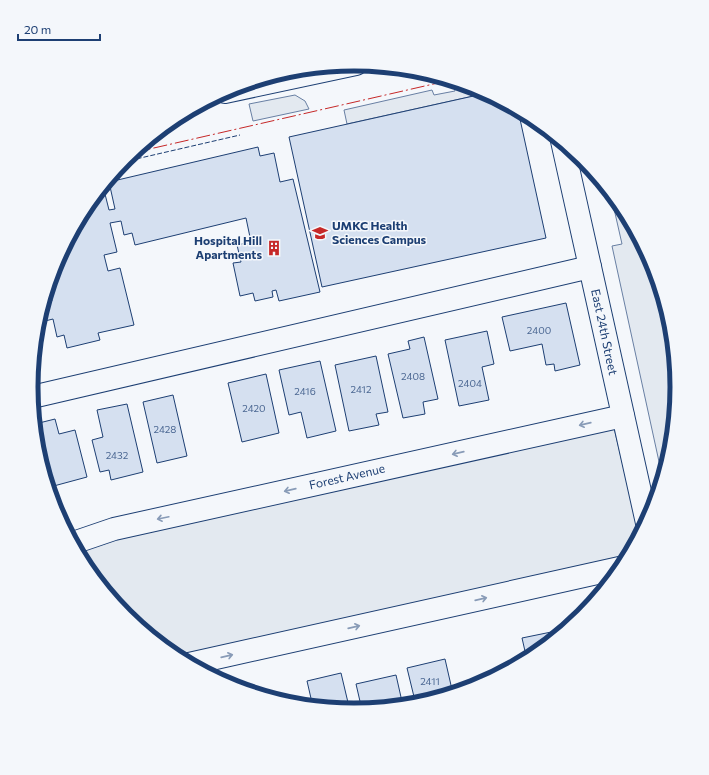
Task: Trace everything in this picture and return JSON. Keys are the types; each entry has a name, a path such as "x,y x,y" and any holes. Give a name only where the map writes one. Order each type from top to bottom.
{"street":[{"path":"280,80 300,76"},
{"name":"East 24th Street","path":"564,151 645,513"},
{"path":"38,396 590,267"},
{"name":"Forest Avenue","path":"78,541 114,529 623,416"},
{"path":"197,662 614,569"}],"shaded area":[{"path":"454,87 477,95 347,124 344,110 432,90 434,95 455,91"},
{"path":"295,95 305,101 309,109 253,121 249,104"},
{"path":"613,205 629,229 647,266 665,326 671,388 668,429 660,468 612,246 622,244"},
{"path":"614,428 638,527 629,546 620,560 188,657 162,639 146,625 103,580 81,548 95,542"}],"building":[{"path":"477,95 520,117 546,238 322,287 289,137"},
{"name":"Hospital Hill Apartments","path":"258,147 260,156 274,153 280,182 293,179 320,292 279,301 276,290 272,291 273,297 255,301 253,293 240,296 233,263 241,262 237,245 251,242 246,218 135,245 132,233 124,235 121,221 110,223 117,252 104,255 108,271 120,268 134,325 98,333 100,340 67,348 64,335 57,337 53,319 45,321 49,306 52,301 51,299 62,266 80,229 105,193 109,210 115,209 110,187 116,180"},
{"path":"566,303 580,365 555,371 554,364 546,365 542,344 510,351 502,317"},
{"path":"487,331 494,364 482,367 489,400 459,406 445,340"},
{"path":"424,337 438,399 423,402 425,414 403,418 388,354 410,349 408,341"},
{"path":"376,356 388,412 376,414 379,425 349,431 335,365"},
{"path":"320,361 336,431 307,438 301,412 289,415 279,370"},
{"path":"266,374 279,433 242,442 228,383"},
{"path":"173,395 187,456 157,463 143,402"},
{"path":"127,404 143,472 111,480 109,470 100,472 92,440 103,437 97,410"},
{"path":"55,419 59,434 75,430 87,477 54,486 44,449 40,423"},
{"path":"556,631 526,654 522,638"},
{"path":"445,659 452,688 414,698 407,668"},
{"path":"341,673 348,704 312,701 307,681"},
{"path":"396,675 402,700 361,704 356,684"}],"fence":[{"path":"136,159 240,135"}],"power":[{"path":"146,150 439,83"}],"place":[{"name":"UMKC Health Sciences Campus","path":"320,233"},
{"name":"Hospital Hill Apartments","path":"274,248"}]}
